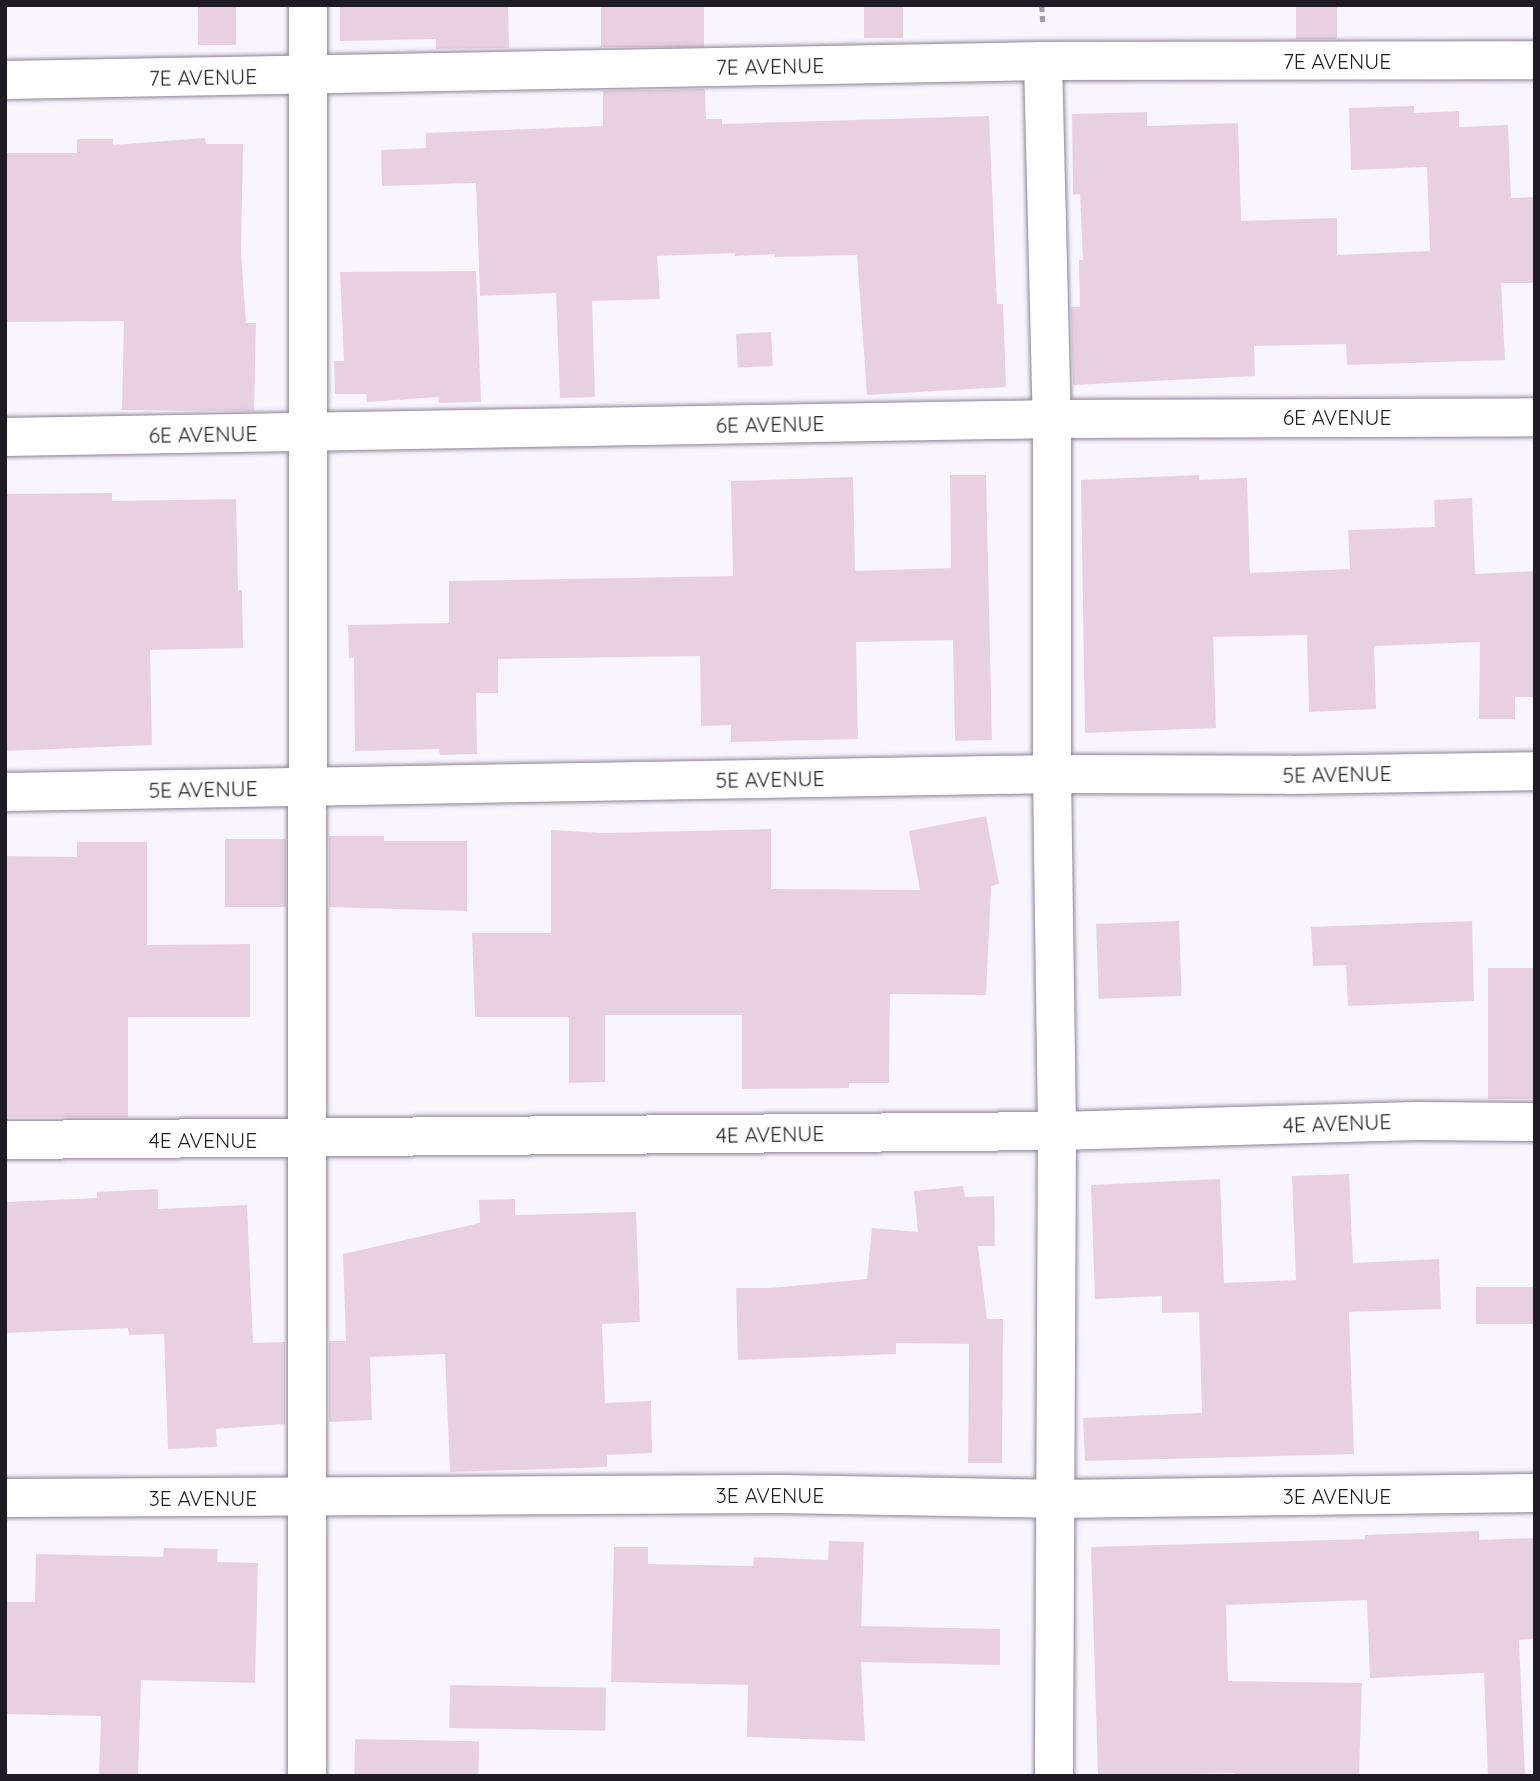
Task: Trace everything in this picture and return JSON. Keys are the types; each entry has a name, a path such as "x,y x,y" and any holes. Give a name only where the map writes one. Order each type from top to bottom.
{"street":[{"path":"307,1776 305,1498 308,1139 305,788 308,5"},
{"name":"7E AVENUE","path":"5,80 1043,61 1535,60"},
{"path":"1043,61 1052,418 1052,774 1057,1131 1053,1499 1054,1776"},
{"name":"6E AVENUE","path":"5,437 1052,418 1535,416"},
{"name":"5E AVENUE","path":"5,792 1052,774 1291,775 1535,771"},
{"name":"4E AVENUE","path":"5,1140 1057,1131 1416,1121 1535,1122"},
{"name":"3E AVENUE","path":"5,1498 780,1494 1053,1499 1535,1493"}],"building":[{"path":"198,5 236,5 236,45 198,45"},
{"path":"340,5 508,5 509,48 436,49 436,39 340,41"},
{"path":"601,5 704,5 704,47 601,47"},
{"path":"864,5 903,5 903,38 864,38"},
{"path":"1296,5 1337,5 1337,39 1296,39"},
{"path":"705,89 706,119 722,119 722,124 989,116 997,304 1003,304 1006,387 867,395 857,255 775,257 775,254 735,256 735,253 657,256 660,299 592,301 595,397 560,398 556,293 480,296 476,183 382,186 381,150 426,148 426,133 603,126 603,91"},
{"path":"1414,106 1414,113 1459,111 1459,127 1508,125 1511,198 1535,197 1535,283 1501,283 1505,360 1347,365 1346,344 1254,346 1255,376 1073,385 1071,307 1080,307 1079,260 1083,260 1080,194 1073,195 1072,114 1147,112 1147,126 1238,123 1241,221 1337,218 1337,255 1430,251 1427,167 1351,170 1349,108"},
{"path":"205,138 206,144 243,144 241,252 246,323 256,323 254,411 122,410 124,321 5,322 5,153 77,153 77,139 113,139 113,145"},
{"path":"476,271 481,402 439,403 438,397 367,402 366,394 335,394 334,361 344,361 340,272"},
{"path":"771,332 773,366 738,368 736,334"},
{"path":"950,475 986,475 992,740 955,741 953,640 856,642 858,739 731,742 731,725 701,726 700,656 498,659 498,693 476,693 477,754 440,755 439,749 355,751 354,658 349,658 348,625 449,623 449,581 733,576 731,481 853,477 855,571 951,568"},
{"path":"1199,475 1199,480 1247,478 1250,573 1350,569 1348,530 1435,527 1434,500 1472,498 1475,574 1535,571 1535,697 1515,697 1515,719 1479,719 1480,642 1374,646 1376,709 1309,712 1307,635 1213,637 1216,728 1085,733 1081,480"},
{"path":"112,493 112,501 236,499 238,590 242,590 243,648 150,650 152,745 5,751 5,494"},
{"path":"986,816 999,884 991,886 986,995 890,994 889,1083 849,1083 849,1088 742,1089 742,1015 605,1015 605,1082 569,1083 569,1017 475,1017 472,933 551,933 551,830 604,833 771,829 771,889 920,890 909,831"},
{"path":"329,836 384,836 384,841 467,841 467,911 329,907"},
{"path":"225,839 286,839 286,907 225,907"},
{"path":"77,842 147,842 147,945 250,944 250,1017 128,1017 128,1117 5,1117 5,856 77,857"},
{"path":"1179,921 1182,996 1099,999 1096,924"},
{"path":"1472,921 1474,1001 1348,1006 1346,965 1313,966 1311,927"},
{"path":"1488,968 1535,968 1535,1099 1488,1099"},
{"path":"1349,1174 1353,1263 1439,1259 1441,1309 1349,1312 1354,1454 1085,1461 1083,1418 1202,1413 1199,1312 1162,1313 1162,1296 1095,1299 1091,1185 1220,1179 1224,1283 1296,1280 1292,1176"},
{"path":"963,1186 965,1197 994,1196 995,1246 978,1246 987,1319 1003,1319 1002,1463 968,1463 969,1344 896,1343 896,1354 738,1360 736,1288 771,1288 867,1279 872,1228 918,1232 914,1191"},
{"path":"158,1189 158,1209 247,1205 253,1343 285,1342 285,1424 216,1429 217,1447 168,1449 164,1334 129,1335 128,1328 5,1333 5,1202 97,1198 97,1192"},
{"path":"515,1199 515,1215 636,1212 640,1322 602,1324 605,1403 651,1401 652,1453 607,1455 607,1467 450,1472 445,1354 370,1357 372,1420 329,1422 329,1341 346,1341 343,1254 480,1223 479,1200"},
{"path":"1476,1287 1535,1287 1535,1324 1476,1324"},
{"path":"1479,1531 1479,1540 1535,1538 1535,1639 1519,1640 1525,1776 1488,1776 1484,1673 1370,1678 1367,1600 1226,1605 1228,1681 1362,1683 1359,1776 1235,1776 1235,1773 1098,1776 1091,1547 1365,1539 1365,1535"},
{"path":"829,1541 864,1542 861,1626 1000,1629 1000,1665 861,1662 865,1741 747,1737 748,1685 611,1682 614,1547 648,1547 648,1564 753,1566 754,1557 828,1560"},
{"path":"164,1548 218,1549 217,1562 258,1563 255,1683 141,1680 138,1776 99,1776 101,1716 5,1714 5,1602 35,1602 36,1554 163,1557"},
{"path":"450,1685 606,1688 605,1731 449,1728"},
{"path":"355,1739 479,1741 478,1776 354,1776"}]}
